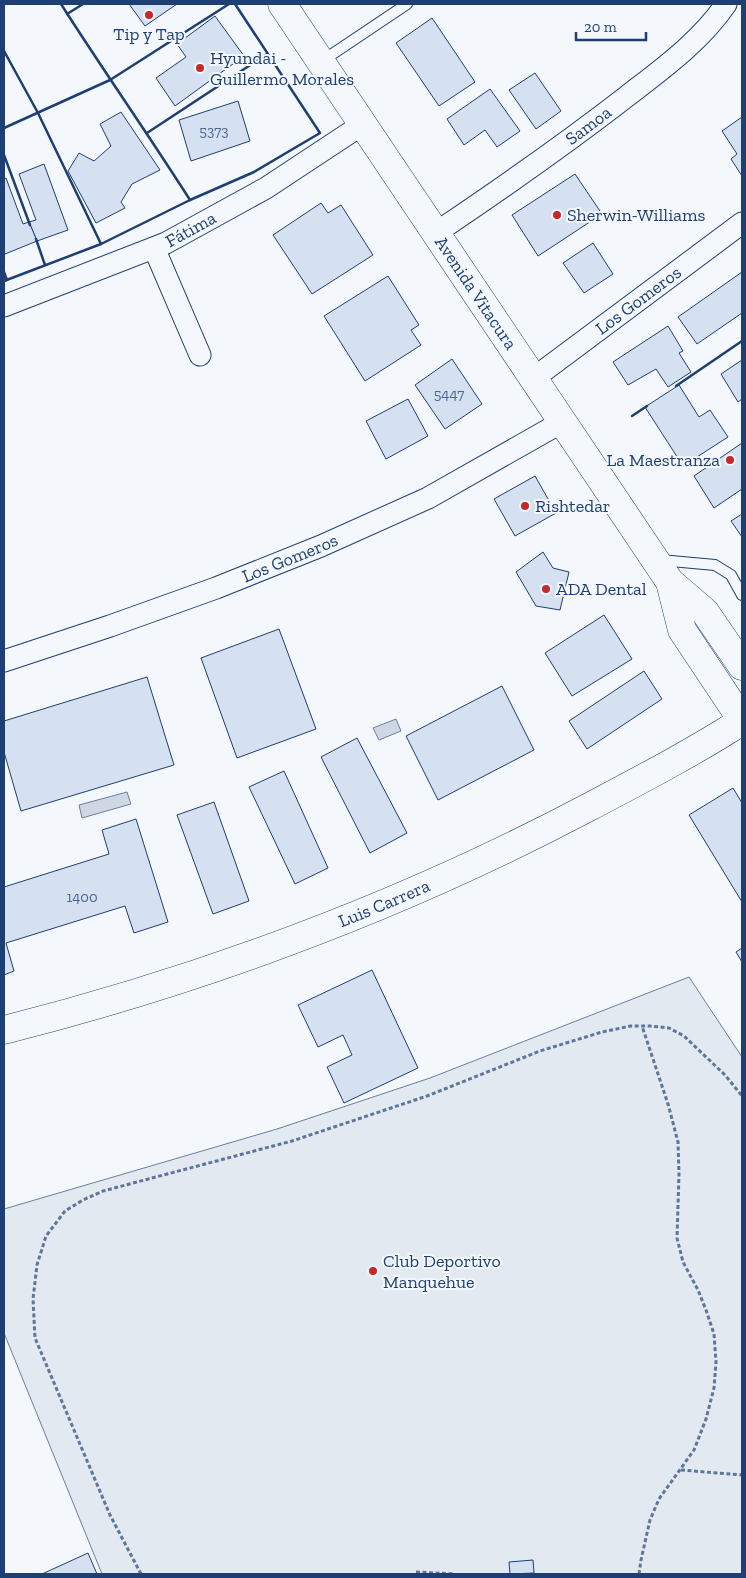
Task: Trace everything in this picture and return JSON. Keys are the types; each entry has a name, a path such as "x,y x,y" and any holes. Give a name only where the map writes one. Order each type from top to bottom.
{"main road":[{"name":"Avenida Vitacura","path":"282,4 437,232 654,559 670,582 705,612 742,666"},
{"name":"Avenida Vitacura","path":"670,582 682,630 742,720"},
{"name":"Luis Carrera","path":"4,1030 130,996 220,967 382,905 521,843 714,739 742,720"}],"street":[{"name":"Samoa","path":"437,232 553,152 677,57 704,31 726,4"},
{"name":"Fátima","path":"4,306 166,243 266,188 363,124"},
{"name":"Los Gomeros","path":"534,378 742,223"},
{"path":"154,248 200,355"},
{"name":"Los Gomeros","path":"4,661 216,588 321,546 428,498 562,422"}],"lane":[{"path":"321,61 407,4"},
{"path":"654,559 716,565 730,575 742,595"}],"path":[{"path":"141,1574 110,1515 35,1338 33,1299 38,1266 46,1236 65,1211 82,1200 103,1191 292,1141 427,1096 540,1051 602,1032 632,1026 669,1028 684,1036 725,1076 742,1096"},
{"path":"640,1574 641,1560 650,1520 660,1499 694,1450 706,1419 714,1388 716,1362 714,1334 698,1290 683,1262 676,1238 679,1174 678,1142 668,1104 642,1026"},
{"path":"681,1470 742,1475"},
{"path":"416,1572 455,1574"}],"shaded area":[{"path":"396,719 401,731 379,740 373,728"},
{"path":"127,792 131,804 82,818 79,805"},
{"name":"Club Deportivo Manquehue","path":"689,977 742,1057 742,1574 102,1574 4,1333 4,1209 277,1129 430,1078"}],"building":[{"name":"Tip y Tap","path":"129,4 177,4 145,26"},
{"name":"Hyundai - Guillermo Morales","path":"215,16 244,56 175,106 156,78 186,57 177,44"},
{"path":"432,18 475,82 439,106 396,43"},
{"path":"535,73 561,111 536,129 509,90"},
{"path":"490,89 520,131 497,147 485,130 464,145 447,119"},
{"name":"Hyundai - Guillermo Morales","path":"238,101 250,141 191,161 179,120"},
{"path":"121,112 160,170 132,184 121,202 125,208 96,223 68,171 79,153 94,161 111,146 100,124"},
{"path":"742,117 742,176 731,159 737,154 722,131"},
{"path":"44,164 68,230 37,241 29,222 36,220 19,174"},
{"name":"Sherwin-Williams","path":"575,174 602,214 538,256 512,215"},
{"path":"6,178 23,224 29,222 37,241 5,254 4,179"},
{"path":"321,203 328,213 341,205 373,255 312,294 273,235"},
{"path":"593,243 613,274 584,293 563,263"},
{"path":"742,272 742,313 697,344 678,317"},
{"path":"388,276 419,325 411,330 421,345 365,381 324,316"},
{"path":"668,326 683,351 679,353 691,372 668,387 656,369 628,385 613,362"},
{"path":"452,359 482,404 445,429 415,385"},
{"path":"742,360 742,399 738,402 721,374"},
{"path":"679,385 699,417 710,410 728,437 683,466 645,407"},
{"path":"408,399 428,436 386,459 366,421"},
{"name":"La Maestranza","path":"742,443 742,489 714,508 694,476"},
{"name":"Rishtedar","path":"535,476 556,513 515,536 494,499"},
{"path":"742,514 742,537 731,521"},
{"name":"ADA Dental","path":"543,552 553,568 569,572 560,610 536,606 516,572"},
{"path":"604,615 632,659 572,696 545,653"},
{"path":"279,629 316,729 237,758 201,658"},
{"path":"644,671 662,699 587,749 569,721"},
{"path":"147,677 174,765 21,811 4,752 4,721"},
{"path":"502,686 534,750 438,800 406,736"},
{"path":"357,738 407,833 370,853 321,757"},
{"path":"284,771 328,868 295,884 249,787"},
{"path":"733,788 742,803 742,902 689,815"},
{"path":"214,802 249,901 213,914 177,815"},
{"path":"136,819 168,922 134,933 125,906 6,943 14,971 4,975 4,887 109,854 102,830"},
{"path":"742,948 742,962 736,952"},
{"path":"372,970 418,1068 344,1103 327,1067 352,1055 343,1035 318,1047 298,1005"},
{"path":"88,1553 97,1574 42,1574"},
{"path":"533,1560 534,1573 510,1574 509,1562"}],"wall":[{"path":"61,4 190,200"},
{"path":"67,14 83,4"},
{"path":"4,128 110,80 229,4"},
{"path":"4,281 101,244 190,200 254,172 320,133 235,4"},
{"path":"4,51 38,113 101,244"},
{"path":"147,133 267,54"},
{"path":"4,155 30,225"},
{"path":"36,239 45,265"},
{"path":"4,272 7,280"},
{"path":"676,386 742,341"},
{"path":"632,416 647,406"}],"place":[{"name":"Tip y Tap","path":"149,15"},
{"name":"Hyundai - Guillermo Morales","path":"200,68"},
{"name":"Sherwin-Williams","path":"557,215"},
{"name":"La Maestranza","path":"730,460"},
{"name":"Rishtedar","path":"525,506"},
{"name":"ADA Dental","path":"546,589"},
{"name":"Club Deportivo Manquehue","path":"373,1271"}]}
